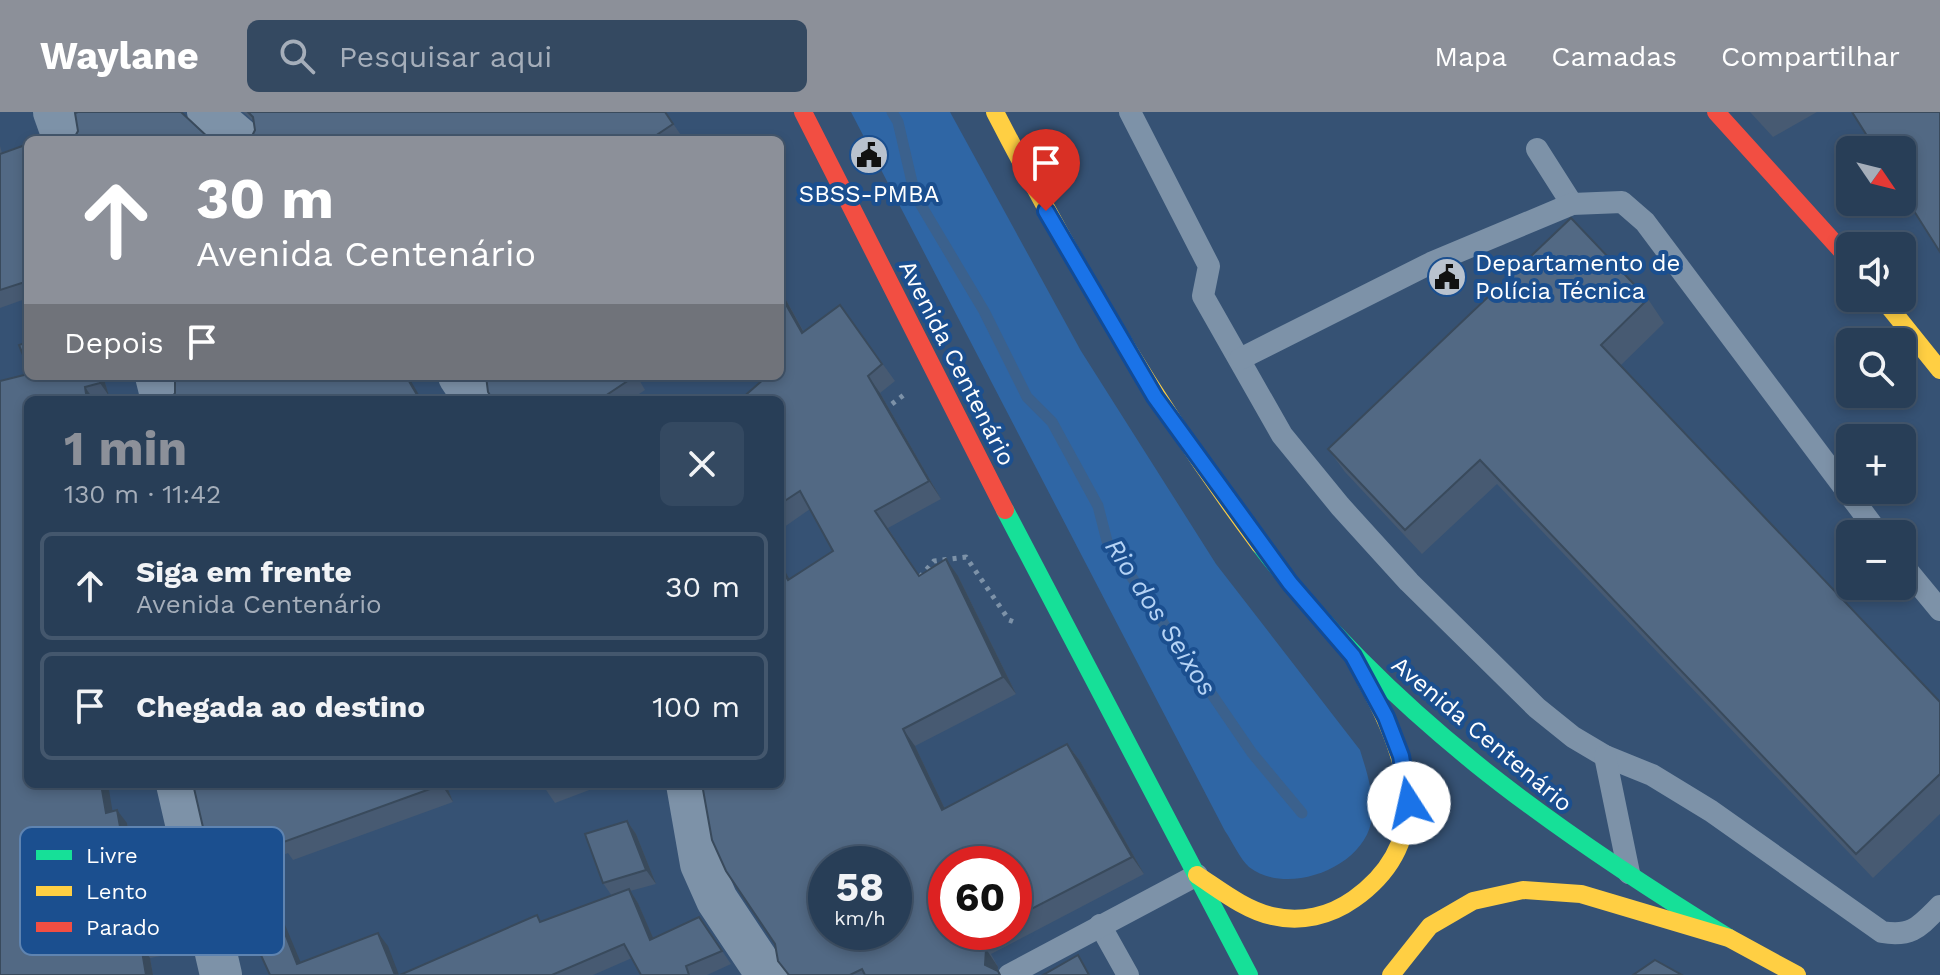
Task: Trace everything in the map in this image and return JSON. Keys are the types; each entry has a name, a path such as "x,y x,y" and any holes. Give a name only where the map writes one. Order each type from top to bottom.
{"main road":[{"name":"Avenida Centenário","path":"803,112 934,372 1249,975"},
{"name":"Avenida Centenário","path":"995,112 1058,236 1138,373 1221,493 1290,583 1353,656 1459,753 1554,827 1729,938"},
{"path":"1716,112 1836,245"},
{"path":"1893,312 1940,370"},
{"path":"1197,875 1242,904 1274,917 1306,919 1334,912 1361,895 1383,872 1400,843 1409,803 1401,756 1353,656"},
{"path":"1391,975 1430,926 1473,901 1523,890 1581,894 1729,938 1797,975"}],"street":[{"path":"54,112 63,136"},
{"path":"208,112 236,136"},
{"path":"178,788 187,827"},
{"path":"688,788 701,864 717,900 767,975"},
{"path":"216,955 221,975"}],"lane":[{"path":"1130,112 1209,266 1203,296 1282,435 1389,561 1537,708 1573,737 1605,756 1652,775 1711,811 1882,932 1903,936 1940,906"},
{"path":"1537,149 1572,204"},
{"path":"1240,359 1431,263 1572,204 1622,202 1645,222 1868,520"},
{"path":"1916,581 1940,610"},
{"path":"1605,756 1631,878"},
{"path":"1009,975 1197,875"},
{"path":"1100,925 1128,975"}],"path":[{"path":"875,417 934,372"},
{"path":"914,585 934,561 966,557 1009,620 1023,625"}],"shaded area":[{"path":"851,112 950,112 1081,351 1216,564 1360,750 1372,795 1371,823 1353,853 1338,865 1301,878 1282,879 1249,867 1239,855"}],"building":[{"path":"181,112 207,136 75,136 78,131 75,113"},
{"path":"248,112 665,112 673,124 655,136 252,136 255,130 253,117"},
{"path":"1852,112 1940,112 1940,252 1916,214 1916,136 1867,136"},
{"path":"24,145 24,282 0,290 0,154"},
{"path":"1571,218 1648,299 1601,345 1836,592 1836,600 1843,600 1940,702 1940,774 1856,854 1480,460 1405,530 1328,449"},
{"path":"784,301 802,333 840,305 882,364 868,376 929,481 875,511 919,576 946,559 1003,677 903,729 942,810 1067,744 1132,857 1032,909 1032,846 928,846 928,950 986,950 985,965 1000,975 865,975 862,969 850,975 789,975 778,961 775,944 726,871 712,840 703,788 784,788 784,573 788,580 833,551 800,491 784,501 784,396 745,396 763,380 784,380"},
{"path":"24,375 24,380 99,380 100,383 85,387 86,396 24,396 24,788 102,788 106,813 117,810 120,827 20,827 20,955 143,955 146,975 0,975 0,381"},
{"path":"175,380 408,380 418,396 173,396"},
{"path":"486,380 629,380 605,396 490,396"},
{"path":"194,788 433,788 284,842 284,827 203,827"},
{"path":"627,821 646,870 603,883 585,834"},
{"path":"629,889 650,940 699,917 722,951 686,966 689,975 641,975 624,944 552,975 400,975 537,915 540,922"},
{"path":"284,931 297,964 378,933 395,975 270,975 261,955 284,955"},
{"path":"1078,955 1089,975 1043,975"},
{"path":"1655,960 1682,975 1633,975"}],"waterway":[{"name":"Rio dos Seixos","path":"892,112 898,122 915,195 984,311 1027,397 1052,422 1098,506 1107,541 1252,753 1302,813"}],"traffic: fast":[{"path":"1005,510 1249,975"},
{"path":"1260,545 1310,606 1363,662 1418,715 1476,764 1598,854 1729,938"}],"traffic: slow":[{"path":"995,112 1118,334 1187,441 1260,545"},
{"path":"1893,312 1940,370"},
{"path":"1197,875 1252,909 1294,919 1335,910 1354,899 1380,876 1397,851 1405,824 1407,796 1403,767 1394,738 1366,681"},
{"path":"1391,975 1430,926 1473,901 1523,890 1581,894 1729,938 1797,975"}],"traffic: jam":[{"path":"803,112 1005,510"},
{"path":"1716,112 1836,245"}],"place":[{"name":"SBSS-PMBA","path":"869,155"},
{"name":"Departamento de Polícia Técnica","path":"1447,277"}],"route":[{"path":"1046,211 1138,373 1221,493 1290,583 1353,656 1386,717 1401,756 1409,803"}]}
